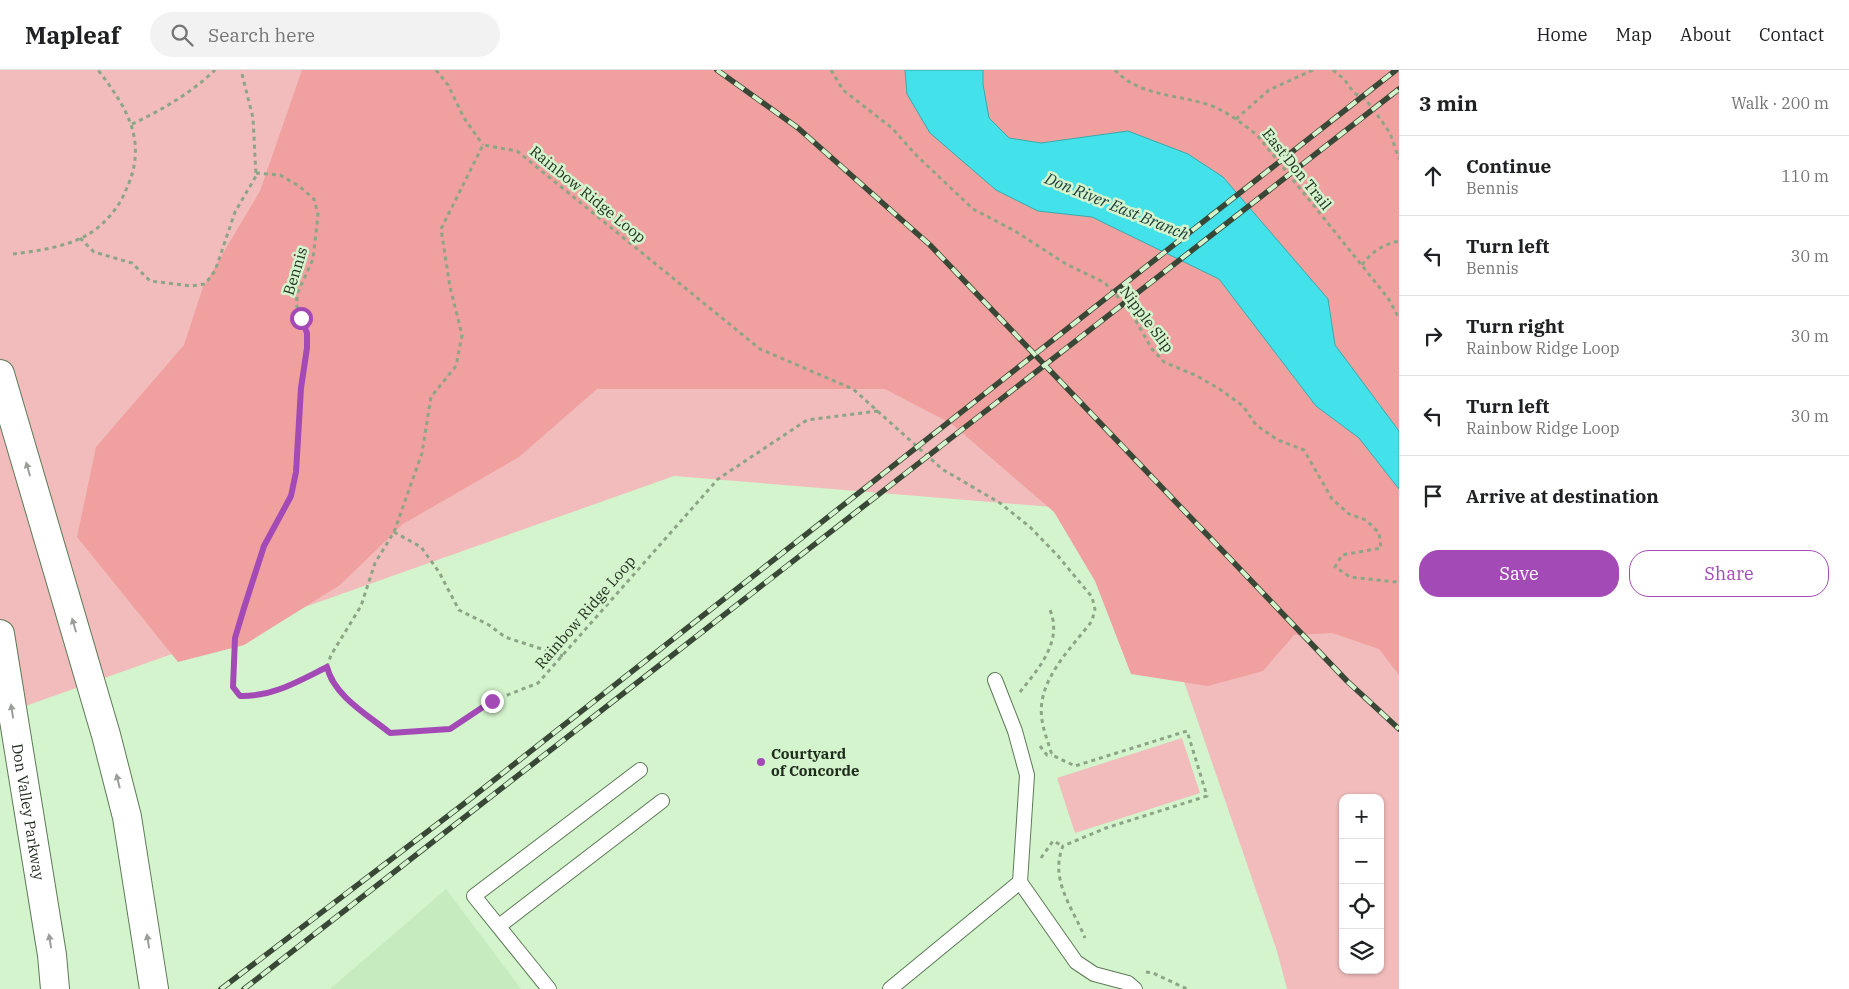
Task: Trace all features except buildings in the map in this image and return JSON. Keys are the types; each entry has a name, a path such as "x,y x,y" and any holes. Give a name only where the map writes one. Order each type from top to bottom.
{"highway":[{"path":"0,374 106,735 127,816 154,989"},
{"name":"Don Valley Parkway","path":"0,634 56,989"}],"lane":[{"path":"995,680 1015,731 1027,775 1020,882 1076,962 1094,974 1128,983 1135,989"},
{"path":"549,989 474,896 640,770"},
{"path":"499,926 662,801"},
{"path":"890,989 1020,882"}],"path":[{"path":"13,254 80,238 94,230 108,218 122,200 130,183 136,153 132,124 117,96 98,70"},
{"path":"132,124 159,112 200,84 215,70"},
{"path":"80,238 94,252 132,263 150,281 190,286 205,284 215,272 235,212 247,194 256,173 253,118 242,70"},
{"path":"327,667 330,655 361,606 375,563 394,532 422,453 431,397 456,366 462,335 450,287 441,230 483,145 464,118 448,85 436,70"},
{"name":"Nipple Slip","path":"831,70 843,90 892,128 917,156 973,209 1015,231 1066,264 1105,283 1129,310 1152,349 1164,362 1197,376 1221,390 1243,406 1256,425 1278,440 1304,450 1332,498 1349,514 1366,520 1379,533 1380,548 1342,555 1336,567 1350,577 1396,582 1399,584"},
{"name":"East Don Trail","path":"1115,70 1144,89 1212,106 1236,119 1257,135 1388,298 1399,318"},
{"path":"1236,119 1269,90 1313,70"},
{"path":"1333,70 1344,79 1354,93 1366,100 1376,113 1390,132 1399,159"},
{"name":"Rainbow Ridge Loop","path":"483,145 517,152 760,350 853,389 942,470 1000,503 1030,527 1058,556 1092,597 1095,609 1092,621 1047,680 1041,702 1042,724 1052,755"},
{"name":"Bennis","path":"256,173 280,175 299,186 314,199 318,215 313,259 298,292 296,304 307,333 307,348 301,388 296,472 291,496 264,546 235,638 233,687 240,696 254,696 289,687 327,667"},
{"path":"1362,265 1368,255 1399,240"},
{"name":"Rainbow Ridge Loop","path":"327,667 330,680 342,694 390,733 450,729 492,701 538,683 718,479 807,420 878,411"},
{"path":"394,532 421,547 439,572 459,610 489,625 506,637 563,656"},
{"path":"1019,693 1052,646 1055,623 1050,610"},
{"path":"1035,741 1048,755 1052,755 1075,766 1187,731 1207,796 1106,828 1063,846 1059,856 1060,886 1086,942"},
{"path":"1038,863 1053,841 1063,846"},
{"path":"1144,972 1153,973 1187,989"}],"shaded area":[{"path":"0,70 1399,70 1399,989 1287,989 1277,951 1126,513 674,476 0,715"},
{"path":"302,70 905,70 907,94 1038,211 1092,217 1219,279 1316,406 1359,438 1399,489 1399,675 1379,649 1332,633 1294,635 1263,671 1208,686 1131,674 1095,581 1054,512 952,424 885,389 597,389 519,457 403,524 340,585 244,645 178,662 77,537 96,447 184,345 203,287 260,191"},
{"path":"983,70 1399,70 1399,431 1335,345 1328,299 1128,131 1041,143 1009,138 989,118 983,84"},
{"path":"1182,738 1200,793 1075,833 1057,778"},
{"path":"446,889 521,989 330,989"}],"water":[{"name":"Don River East Branch","path":"905,70 983,70 983,84 989,118 1009,138 1041,143 1128,131 1188,154 1223,177 1328,299 1335,345 1399,431 1399,489 1359,438 1316,406 1219,279 1092,217 1038,211 996,190 930,133 907,94"}],"railway":[{"path":"717,70 798,128 930,245 1347,681 1399,729"},
{"path":"221,989 461,806 1396,70"},
{"path":"244,989 1399,89"}],"place":[{"name":"Courtyard of Concorde","path":"761,762"}],"route":[{"path":"301,318 307,333 307,348 301,388 296,472 291,496 264,546 235,638 232,675 235,692 240,696 254,696 289,687 327,667 330,680 342,694 390,733 450,729 492,701"}]}
